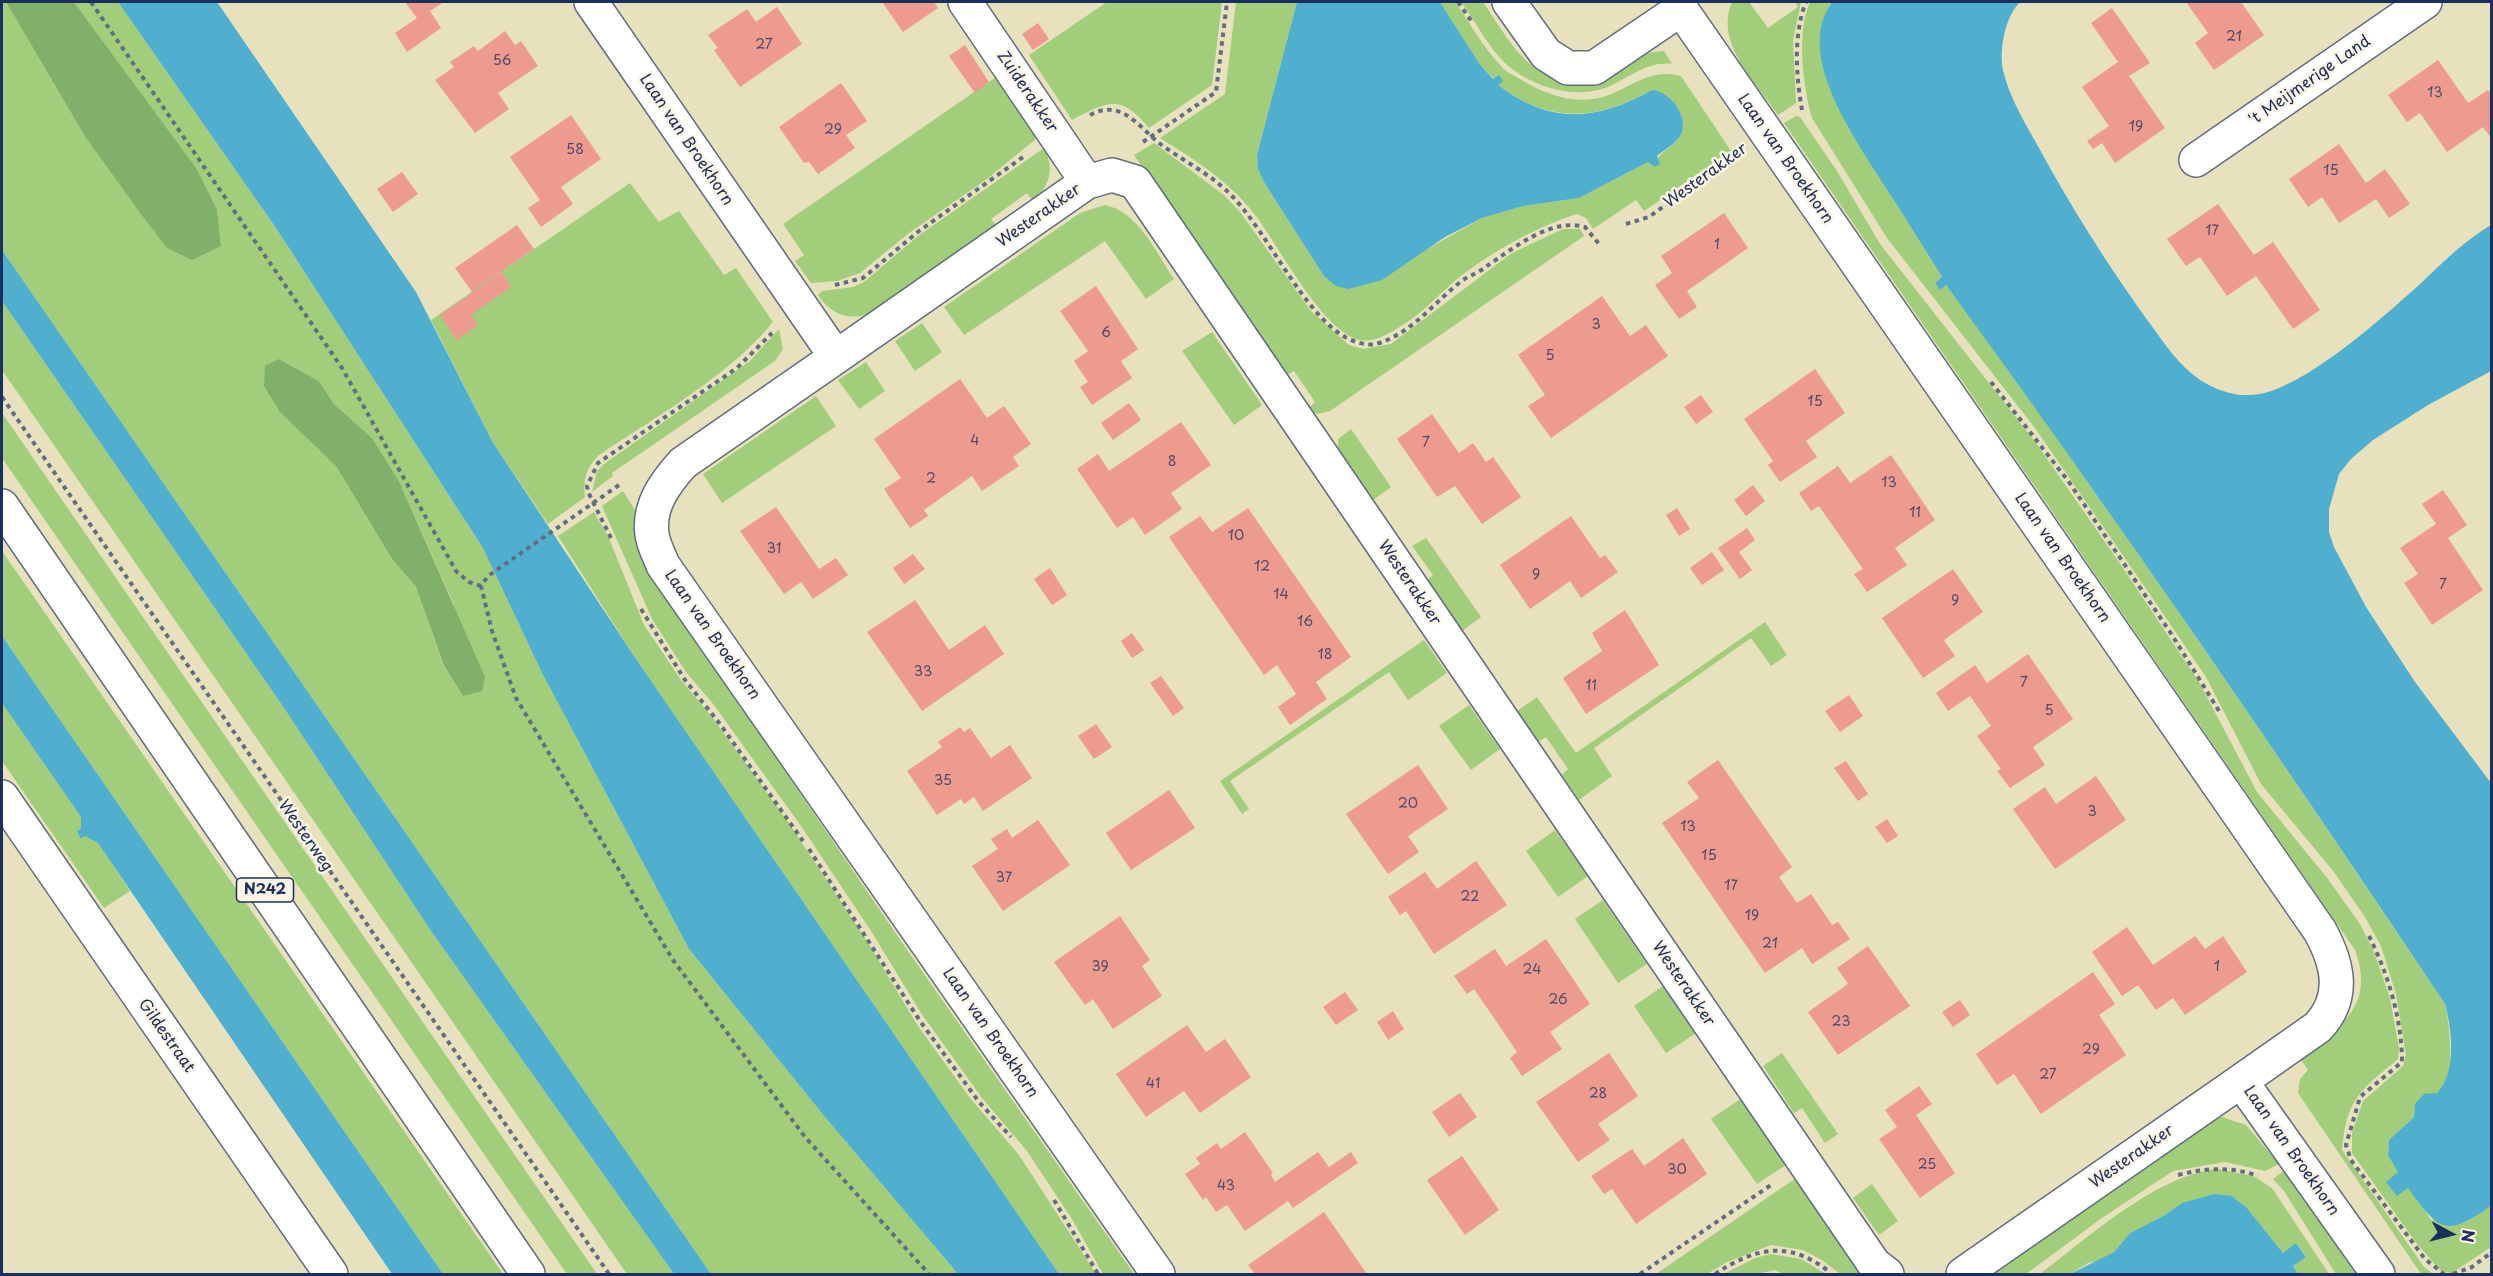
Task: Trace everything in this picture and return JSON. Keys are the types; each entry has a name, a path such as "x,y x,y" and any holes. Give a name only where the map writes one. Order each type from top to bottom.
{"street":[{"name":"Laan van Broekhorn","path":"591,2 836,357 683,463 665,482 654,505 652,534 663,565 1158,1275"},
{"name":"Zuiderakker","path":"965,2 1056,135 1100,179"},
{"name":"Laan van Broekhorn","path":"1509,2 1546,54 1569,68 1594,68 1687,5 1767,131 2320,931 2331,952 2338,974 2336,996 2329,1016 2318,1027 2241,1081 2378,1275"},
{"name":"'t Meijmerige Land","path":"2196,160 2425,2"},
{"name":"Westerakker","path":"836,357 1100,179 1135,182 1874,1264 1887,1275"},
{"name":"N242","path":"2,506 528,1275"},
{"name":"Gildestraat","path":"2,796 331,1275"},
{"name":"Westerakker","path":"1963,1275 2241,1081"}],"path":[{"path":"91,2 342,368 456,571 469,582 481,586"},
{"path":"1100,179 1129,151 1216,92 1227,2"},
{"path":"799,304 815,289 863,278 919,231 1056,135 1095,113 1110,110 1120,111 1135,118 1151,136 1172,153 1192,164 1233,197 1322,317 1345,337 1363,344 1374,344 1388,339 1411,325 1465,278 1511,249 1552,229 1569,224 1585,227 1599,244"},
{"name":"Westerakker","path":"1626,224 1649,217 1767,131"},
{"name":"Westerweg","path":"2,397 609,1275"},
{"path":"569,518 488,576 481,586 492,631 516,698 673,960 805,1137 929,1275"},
{"path":"1640,1275 1805,1162"},
{"path":"2173,1177 2204,1168 2236,1168 2264,1178"},
{"path":"1715,1275 1755,1254 1774,1249 1799,1254 1832,1275"},
{"path":"2453,1275 2472,1267 2492,1252"}],"green space":[{"path":"2,2 6,2 84,135 221,246 217,209 197,169 74,2 118,2 276,228 483,548 541,671 689,949 825,1117 958,1274 711,1274 2,250","holes":["279,359 319,381 334,404 372,438 399,481 454,605 463,696 444,667 416,587 392,559 336,466"]},
{"path":"6,2 74,2 197,169 217,209 221,246 192,260 167,248 84,135"},
{"path":"1107,2 1222,2 1212,85 1149,128 1130,109 1113,104 1104,105 1072,120 1029,55"},
{"path":"1236,2 1297,2 1257,155 1258,168 1265,184 1324,276 1415,256 1482,218 1523,206 1579,198 1648,162 1654,167 1659,157 1678,139 1682,131 1682,116 1678,109 1666,97 1652,90 1612,108 1574,114 1536,107 1517,98 1498,85 1498,75 1494,79 1479,63 1440,2 1455,2 1488,51 1505,70 1554,95 1579,100 1591,99 1604,97 1655,75 1681,76 1731,151 1644,211 1636,200 1593,229 1586,218 1577,214 1530,233 1470,269 1406,323 1379,338 1359,340 1344,333 1329,320 1252,211 1232,189 1160,138 1225,94"},
{"path":"1461,2 1483,2 1524,59 1547,75 1560,80 1653,52 1664,51 1672,64 1648,67 1599,90 1570,92 1541,85 1527,79 1504,62"},
{"path":"1732,2 1749,2 1768,28 1798,7 1795,2 1801,2 1793,40 1796,103 1778,115 1749,76 1733,47 1728,17"},
{"path":"1810,2 1832,2 1827,9 1828,85 1848,127 1942,277 1935,283 1940,289 1946,285 2074,462 2261,732 2445,1004 2450,1056 2446,1083 2437,1093 2415,1104 2414,1117 2389,1140 2388,1155 2431,1220 2468,1221 2491,1206 2491,1247 2452,1273 2441,1271 2417,1244 2352,1153 2352,1133 2363,1101 2403,1066 2406,1055 2396,994 2381,946 2365,917 2334,872 2261,784 2206,677 2162,612 2035,428 1887,238 1812,118 1802,60 1803,28"},
{"path":"996,77 1037,138 987,179 909,233 860,273 837,281 811,283 795,261 804,255 783,224"},
{"path":"1796,116 1800,117 1837,171 1880,244 2036,443 2199,682 2257,792 2328,879 2360,924 2374,952 2390,998 2399,1048 2398,1059 2366,1087 2352,1106 2347,1118 2342,1150 2424,1267 2433,1274 2421,1274 2298,1093 2300,1079 2308,1070 2299,1057 2340,1025 2350,1014 2357,1001 2361,986 2360,969 2355,950 1784,123"},
{"path":"1154,143 1225,196 1240,212 1311,311 1349,345 1363,349 1391,344 1512,253 1563,229 1580,229 1584,236 1330,411 1317,414 1309,408 1315,402 1294,371 1286,376 1134,155"},
{"path":"1044,148 1050,170 1047,183 1039,196 1033,201 1027,193 991,219 997,227 867,315 852,317 839,314 833,311 818,295 822,291 853,287 864,282 918,236"},
{"path":"630,183 659,222 679,211 724,275 736,268 773,322 756,341 715,377 599,455 586,474 585,497 548,524 492,441 431,320"},
{"path":"1105,205 1117,209 1137,225 1174,279 1146,299 1105,241 964,335 944,307 1080,213"},
{"path":"2,301 284,708 431,931 674,1274 627,1274 2,370"},
{"path":"922,323 942,352 915,371 895,341"},
{"path":"779,329 783,349 775,361 612,473 613,476 592,492 597,471 604,464 750,361"},
{"path":"1212,332 1262,405 1234,425 1182,351"},
{"path":"279,359 319,381 334,404 372,438 399,481 485,677 482,691 463,696 444,666 416,587 392,559 336,466 280,412 264,386 265,366"},
{"path":"866,362 885,391 859,409 838,380"},
{"path":"816,396 836,426 722,503 703,474"},
{"path":"2,413 597,1274 567,1274 2,458"},
{"path":"1351,429 1391,487 1373,500 1338,450 1338,439"},
{"path":"623,491 635,510 637,543 642,559 664,594 903,944 1134,1274 1103,1274 1072,1219 1027,1151 982,1098 921,1013 871,931 801,826 714,705 686,672 652,619 602,506"},
{"path":"594,512 608,536 644,625 681,680 712,717 786,819 865,938 918,1026 970,1098 1019,1155 1096,1274 1059,1274 634,656 558,536"},
{"path":"1426,538 1481,617 1462,631 1427,580 1433,575 1412,546"},
{"path":"2,551 503,1274 443,1274 2,636"},
{"path":"1765,622 1787,655 1771,666 1751,638 1594,748 1612,776 1579,800 1562,775 1568,769 1546,737 1538,742 1517,711 1537,697 1576,753"},
{"path":"1424,640 1447,673 1408,700 1389,672 1230,781 1249,809 1242,814 1220,781"},
{"path":"2,703 81,817 82,839 85,835 98,842 130,891 104,908 2,761"},
{"path":"1469,705 1500,749 1471,770 1439,726"},
{"path":"1555,830 1588,876 1558,897 1526,851"},
{"path":"1603,900 1647,964 1618,983 1575,919"},
{"path":"1663,986 1696,1033 1666,1053 1634,1006"},
{"path":"1782,1053 1838,1134 1825,1143 1802,1108 1794,1113 1763,1066"},
{"path":"1742,1098 1786,1165 1757,1184 1711,1119"},
{"path":"2222,1117 2246,1125 2279,1164 2265,1171 2225,1162 2173,1171 2102,1218 2026,1274 1983,1274 2208,1120"},
{"path":"2217,1169 2253,1176 2272,1188 2329,1274 2298,1274 2293,1266 2306,1256 2297,1244 2283,1253 2247,1208 2232,1196 2182,1203 2165,1215 2130,1233 2114,1252 2097,1261 2088,1263 2070,1274 2040,1274 2101,1226 2147,1196 2170,1183"},
{"path":"2285,1170 2356,1274 2336,1274 2284,1191 2273,1179"},
{"path":"1796,1178 1862,1274 1840,1274 1822,1260 1803,1250 1771,1245 1727,1262 1707,1274 1656,1274"},
{"path":"1872,1184 1898,1221 1879,1235 1853,1198"},
{"path":"1771,1254 1801,1259 1826,1274 1783,1274 1775,1270 1757,1274 1724,1274 1755,1258"}],"water":[{"path":"118,2 217,2 416,292 492,441 634,656 1059,1274 958,1274 825,1117 689,949 541,671 483,548 276,228"},
{"path":"1297,2 1440,2 1479,63 1493,79 1499,75 1503,81 1498,85 1517,98 1536,107 1574,114 1593,113 1612,108 1652,90 1658,91 1676,105 1682,118 1682,132 1675,142 1657,156 1660,164 1654,167 1648,162 1579,198 1523,206 1482,218 1445,237 1382,280 1348,289 1336,286 1324,276 1265,184 1258,169 1257,155"},
{"path":"1832,2 2020,2 2010,16 2004,34 2002,62 2009,90 2023,119 2089,234 2166,346 2197,378 2226,392 2241,395 2265,393 2308,373 2365,332 2444,261 2491,225 2491,371 2428,405 2373,440 2351,459 2339,474 2329,509 2329,532 2334,547 2366,607 2415,682 2491,783 2491,1206 2463,1223 2453,1226 2436,1221 2408,1188 2397,1196 2386,1182 2398,1172 2388,1155 2389,1140 2414,1117 2415,1104 2424,1094 2437,1093 2448,1074 2451,1038 2445,1004 2262,732 2137,552 1946,285 1940,290 1935,283 1942,277 1846,123 1824,72 1820,47 1822,24"},
{"path":"2,250 711,1274 674,1274 431,931 284,708 2,301"},
{"path":"2,636 443,1274 392,1274 98,843 85,836 81,839 77,831 81,829 81,817 2,703"},
{"path":"2214,1194 2232,1196 2247,1208 2283,1253 2296,1243 2306,1257 2293,1266 2298,1274 2070,1274 2114,1252 2130,1233 2165,1215 2182,1203"}],"building":[{"path":"405,2 444,2 430,11 441,28 407,52 395,33 417,18"},
{"path":"882,2 934,2 938,8 903,32"},
{"path":"2186,2 2241,2 2264,35 2214,70 2195,43 2208,33"},
{"path":"777,7 802,44 740,87 714,50 718,48 708,35 747,9 756,22"},
{"path":"2112,8 2150,63 2129,76 2165,128 2115,163 2102,143 2093,149 2087,141 2109,126 2082,87 2118,62 2091,23"},
{"path":"1038,23 1049,39 1033,50 1022,34"},
{"path":"505,31 515,45 521,41 538,66 498,93 509,109 475,133 435,80 454,67 450,62 474,46 478,51"},
{"path":"965,45 989,82 975,93 949,56"},
{"path":"2438,60 2468,103 2488,90 2492,95 2492,139 2483,127 2447,152 2420,113 2407,122 2388,95"},
{"path":"841,83 867,121 846,135 855,148 818,174 809,162 804,163 779,127"},
{"path":"571,115 601,159 561,187 573,204 541,227 528,208 540,200 510,157"},
{"path":"2339,144 2366,183 2385,169 2410,204 2389,218 2376,199 2339,223 2322,197 2308,207 2289,179"},
{"path":"402,172 418,194 393,212 377,189"},
{"path":"2218,204 2254,255 2273,242 2320,310 2293,329 2256,276 2227,296 2200,257 2186,266 2167,239"},
{"path":"1724,213 1748,248 1687,291 1697,307 1679,319 1655,285 1672,273 1661,256"},
{"path":"517,225 534,249 472,292 455,268"},
{"path":"502,272 511,287 471,315 478,325 457,340 440,315"},
{"path":"1096,286 1138,349 1121,361 1132,378 1092,405 1080,387 1088,382 1074,361 1088,351 1060,311"},
{"path":"1602,296 1630,336 1646,325 1668,356 1551,438 1528,406 1545,395 1518,355"},
{"path":"1815,369 1845,413 1806,441 1817,457 1780,482 1768,465 1773,461 1744,419"},
{"path":"960,379 987,418 1004,406 1031,444 1013,457 1019,466 982,491 972,476 924,510 928,516 910,528 884,489 901,478 874,439"},
{"path":"1701,395 1713,412 1696,424 1684,407"},
{"path":"1129,403 1141,420 1113,440 1101,423"},
{"path":"1432,414 1459,453 1473,443 1486,462 1493,457 1521,497 1482,524 1455,486 1437,497 1397,439"},
{"path":"1181,422 1211,465 1171,493 1182,509 1145,535 1133,517 1117,528 1077,469 1098,454 1109,471"},
{"path":"1891,455 1935,520 1895,548 1907,565 1867,592 1854,574 1863,569 1819,506 1811,511 1799,493 1838,466 1850,483"},
{"path":"1753,485 1765,501 1746,516 1734,500"},
{"path":"2443,490 2467,525 2448,538 2483,590 2432,625 2404,583 2418,574 2400,548 2436,524 2422,504"},
{"path":"776,507 819,569 836,558 848,575 813,599 801,582 784,594 740,531"},
{"path":"1248,508 1351,657 1316,682 1327,699 1290,725 1278,707 1296,694 1277,665 1264,675 1169,537 1200,516 1212,532"},
{"path":"1677,508 1690,529 1679,536 1666,515"},
{"path":"1571,516 1600,558 1605,555 1618,572 1581,598 1570,581 1530,609 1500,565"},
{"path":"1747,528 1755,540 1739,552 1752,570 1740,579 1718,548"},
{"path":"1712,552 1724,570 1702,585 1690,568"},
{"path":"913,554 925,569 904,584 893,568"},
{"path":"1050,568 1067,595 1052,605 1034,579"},
{"path":"1953,569 1983,612 1944,640 1955,656 1923,678 1882,618"},
{"path":"915,600 949,650 985,625 1004,654 922,711 867,632"},
{"path":"1625,610 1659,665 1586,714 1563,678 1602,651 1592,633"},
{"path":"1132,633 1144,650 1132,658 1121,641"},
{"path":"2028,654 2073,719 2033,747 2045,765 2010,788 1997,771 2001,769 1977,736 1991,726 1970,696 1948,711 1936,693 1975,665 1987,683"},
{"path":"1161,676 1184,708 1173,716 1150,683"},
{"path":"1849,695 1863,716 1840,732 1825,711"},
{"path":"1096,724 1112,747 1094,759 1078,736"},
{"path":"960,727 964,732 970,728 991,758 1010,745 1032,778 983,811 974,797 964,804 961,799 937,815 907,771 942,747 938,742"},
{"path":"1718,760 1792,867 1779,877 1797,903 1811,894 1832,925 1838,922 1850,939 1812,964 1802,948 1765,973 1662,823 1699,798 1687,782"},
{"path":"1846,761 1868,794 1858,801 1834,768"},
{"path":"1418,765 1448,809 1408,836 1419,852 1388,874 1346,814"},
{"path":"2096,776 2126,820 2055,869 2013,809 2045,787 2056,804"},
{"path":"1169,790 1195,828 1131,870 1106,833"},
{"path":"1887,819 1898,836 1887,843 1875,827"},
{"path":"1038,820 1070,865 1003,911 972,866 998,849 991,839 1007,829 1012,838"},
{"path":"1476,861 1507,905 1434,954 1406,911 1400,915 1388,897 1425,872 1437,889"},
{"path":"1120,916 1150,960 1142,966 1162,996 1113,1029 1093,999 1085,1005 1054,962"},
{"path":"2127,927 2153,965 2195,936 2205,949 2223,936 2247,972 2185,1015 2173,998 2156,1010 2138,985 2122,996 2092,952"},
{"path":"1546,939 1590,1004 1550,1032 1562,1049 1522,1076 1510,1058 1517,1052 1496,1021 1474,989 1467,994 1454,976 1495,949 1506,966"},
{"path":"1868,946 1910,1006 1838,1055 1808,1012 1848,984 1837,968"},
{"path":"2093,972 2115,1004 2099,1015 2126,1055 2041,1114 2014,1074 1997,1085 1976,1054"},
{"path":"1345,992 1358,1010 1336,1025 1323,1007"},
{"path":"1960,1000 1970,1015 1953,1027 1942,1012"},
{"path":"1393,1011 1404,1029 1388,1040 1377,1022"},
{"path":"1187,1025 1206,1052 1225,1039 1251,1077 1200,1113 1184,1091 1146,1117 1116,1074"},
{"path":"1609,1053 1638,1096 1598,1124 1610,1140 1578,1162 1536,1102"},
{"path":"1919,1086 1932,1104 1916,1115 1955,1173 1920,1198 1879,1139 1897,1127 1885,1110"},
{"path":"1460,1093 1477,1117 1449,1137 1432,1112"},
{"path":"1245,1132 1273,1173 1271,1175 1275,1182 1318,1152 1329,1167 1351,1152 1358,1163 1293,1208 1288,1201 1245,1231 1227,1205 1216,1212 1206,1197 1203,1200 1185,1174 1200,1164 1196,1158 1217,1143 1221,1149"},
{"path":"1683,1138 1707,1174 1636,1224 1612,1189 1604,1194 1591,1176 1632,1149 1644,1166"},
{"path":"1462,1156 1499,1210 1465,1235 1427,1180"},
{"path":"1324,1212 1367,1274 1255,1274 1248,1265"}]}
